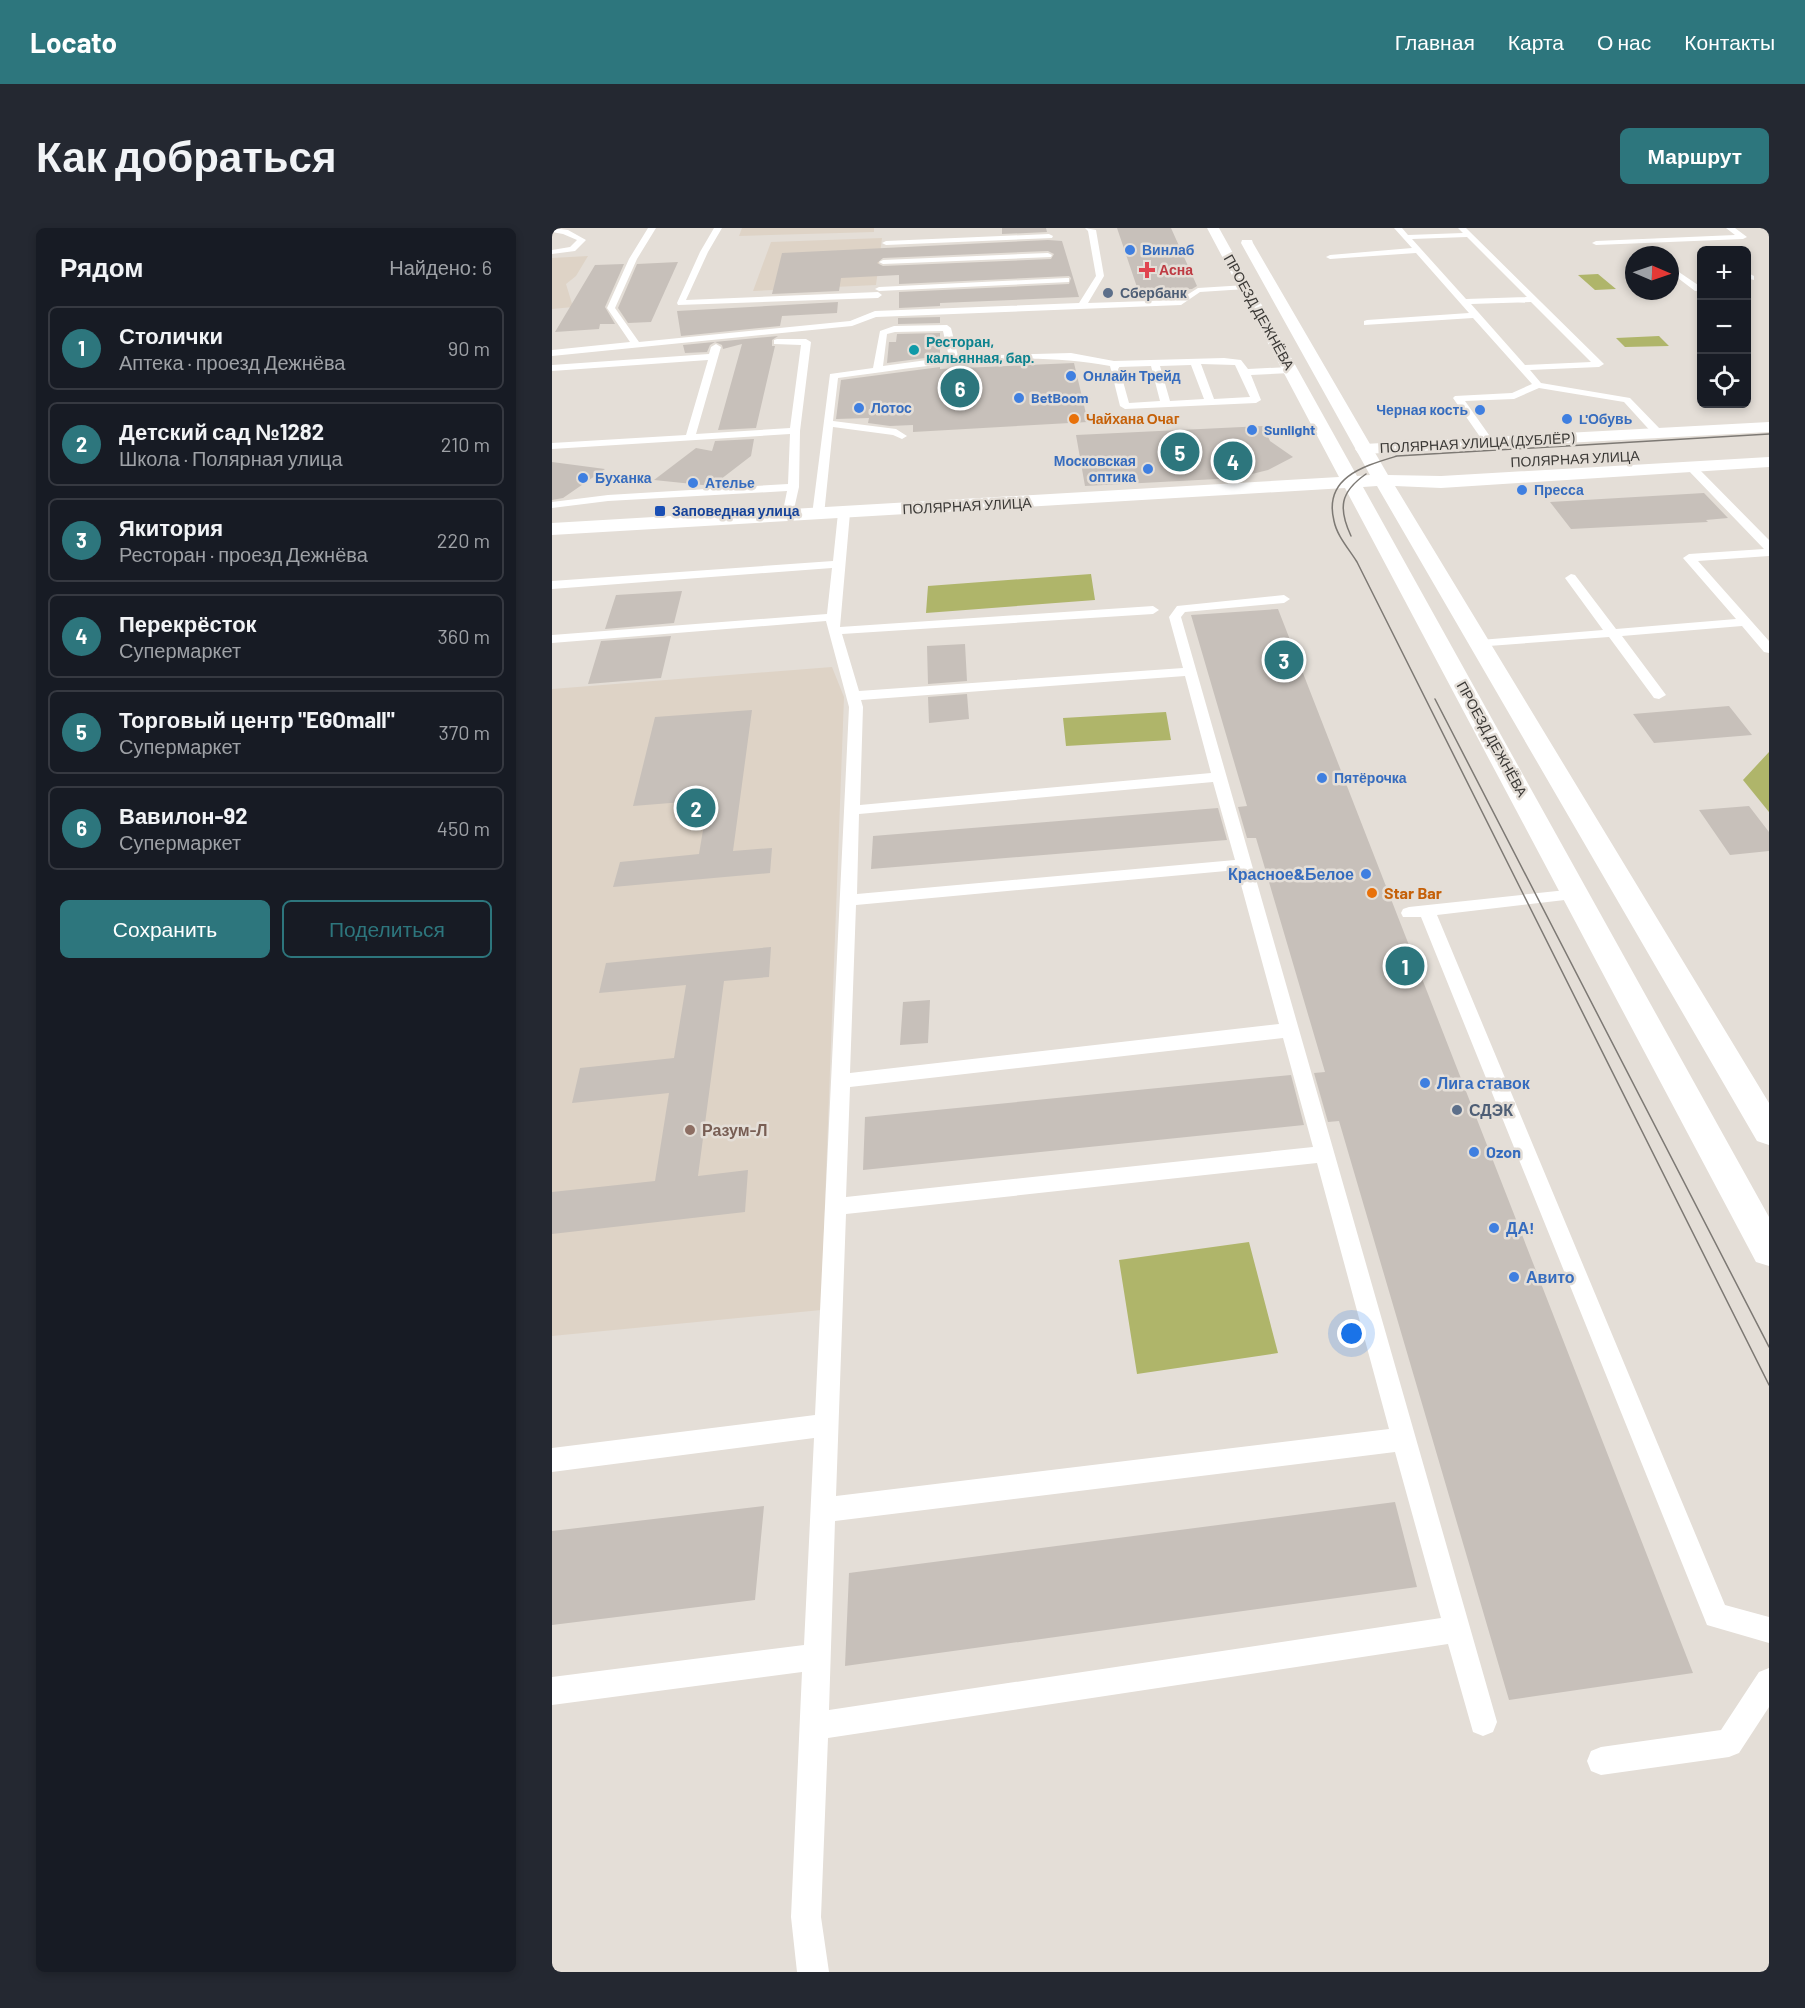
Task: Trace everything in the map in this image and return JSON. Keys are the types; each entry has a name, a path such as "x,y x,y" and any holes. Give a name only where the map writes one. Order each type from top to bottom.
{"main road":[{"name":"ПРОЕЗД ДЕЖНЁВА","path":"1213,228 1769,1251"},
{"name":"ПРОЕЗД ДЕЖНЁВА","path":"1242,234 1364,448 1769,1132"},
{"name":"ПОЛЯРНАЯ УЛИЦА (ДУБЛЁР)","path":"1364,448 1769,427"},
{"name":"ПОЛЯРНАЯ УЛИЦА","path":"1383,480 1432,468 1769,448"},
{"name":"ПОЛЯРНАЯ УЛИЦА","path":"552,529 1383,480 1441,482 1769,462"}],"lane":[{"path":"565,232 580,228"},
{"path":"636,344 611,308 633,260 652,228"},
{"path":"718,228 704,252 681,303 881,279 1048,255"},
{"path":"1083,305 1100,276 1092,230 1089,228"},
{"path":"1398,228 1538,385"},
{"path":"1596,243 1645,241 1664,236 1696,239 1743,237 1730,228"},
{"path":"552,230 565,232 582,240 572,249 552,252"},
{"path":"1406,237 1465,231 1599,364 1523,368"},
{"path":"1634,233 1645,241"},
{"path":"875,314 886,239 1049,236"},
{"path":"1696,239 1707,246"},
{"path":"1642,246 1645,241"},
{"path":"1330,257 1418,250"},
{"path":"1679,275 1697,288"},
{"path":"881,279 1066,280"},
{"path":"552,353 852,323 875,314 1181,302 1198,290 1246,288"},
{"path":"1464,302 1534,299"},
{"path":"1367,322 1476,315"},
{"path":"878,368 883,333 894,329 947,328 954,359"},
{"path":"552,367 716,344 806,342 795,431 793,487 788,516"},
{"path":"690,438 716,344"},
{"path":"818,515 832,376 954,359 1071,356 1114,364 1238,362 1245,372 1256,400 1125,406 1114,364"},
{"path":"552,367 712,357"},
{"path":"1195,362 1210,402"},
{"path":"1155,363 1166,404"},
{"path":"1245,372 1290,370"},
{"path":"1489,442 1458,398 1514,396 1538,385 1628,400 1658,433"},
{"path":"827,423 896,432 902,436"},
{"path":"552,446 795,431"},
{"path":"1690,467 1769,547"},
{"path":"552,505 608,498 793,487"},
{"path":"813,1972 806,1917 856,707 833,624 844,513"},
{"path":"1754,531 1769,531"},
{"path":"1769,552 1689,558 1769,649"},
{"path":"552,585 840,564"},
{"path":"1571,578 1659,695"},
{"path":"1284,599 1181,609 1175,617 1484,1722"},
{"path":"552,639 1153,610"},
{"path":"1480,644 1746,622"},
{"path":"853,696 1190,672"},
{"path":"852,810 1220,777"},
{"path":"848,900 1244,864"},
{"path":"1576,894 1418,912 1716,1616 1769,1630"},
{"path":"841,1081 1290,1030"},
{"path":"835,1207 1324,1154"},
{"path":"552,1460 826,1425"},
{"path":"823,1510 1404,1439"},
{"path":"814,1726 1457,1629"},
{"path":"552,1691 817,1657"},
{"path":"1601,1761 1729,1743 1769,1682"}],"shaded area":[{"path":"742,228 874,228 874,232 739,236"},
{"path":"882,238 876,285 753,291 771,242"},
{"path":"588,256 576,276 566,284 573,307 552,309 552,258"},
{"path":"832,667 844,697 821,1310 552,1336 552,689"}],"green space":[{"path":"1598,274 1616,289 1595,290 1578,275"},
{"path":"1659,336 1669,346 1625,347 1616,338"},
{"path":"1091,574 1095,600 926,613 928,586"},
{"path":"1166,712 1171,740 1066,746 1063,718"},
{"path":"1769,752 1769,812 1743,780"},
{"path":"1249,1242 1278,1353 1137,1374 1119,1260"}],"building":[{"path":"1002,228 1046,228 1047,232 1002,234"},
{"path":"1117,228 1171,228 1197,286 1192,289 1174,290 1176,294 1140,296"},
{"path":"1062,241 1079,297 940,303 940,306 899,308 899,292 1069,284 1071,278 1069,276 899,284 899,275 841,278 839,291 772,294 782,253","holes":["1048,251 1054,254 1051,259 883,266 877,263 883,258"]},
{"path":"678,262 651,322 628,323 618,308 637,264"},
{"path":"624,264 605,307 615,324 600,324 599,329 555,332 595,265"},
{"path":"838,302 837,313 782,316 780,326 681,336 677,311"},
{"path":"940,317 940,323 898,324 898,318"},
{"name":"Ресторан, кальянная, бар.","path":"940,333 940,356 887,363 889,342 896,342 897,334"},
{"path":"778,336 772,340 772,346 775,346 756,428 718,430 742,344 723,349 722,345 715,342 710,345 707,352 685,353 683,345"},
{"path":"1074,363 1088,422 913,432 913,425 890,426 868,423 869,418 836,419 841,380 940,367 940,369"},
{"path":"1263,426 1270,441 1293,457 1268,470 1236,478 1085,486 1076,435"},
{"path":"754,439 751,456 712,486 654,480 696,448 712,451 715,441"},
{"path":"552,462 605,469 563,498 552,500"},
{"path":"1704,493 1728,518 1706,520 1708,522 1571,529 1550,502"},
{"path":"682,591 674,623 605,629 616,595"},
{"path":"1278,609 1693,1673 1509,1700 1339,1121 1328,1122 1314,1073 1325,1072 1256,838 1247,838 1238,807 1247,806 1191,615"},
{"path":"671,636 661,678 588,684 601,641"},
{"path":"965,644 967,681 928,684 927,646"},
{"path":"967,694 969,719 929,723 928,697"},
{"path":"1729,706 1752,735 1654,743 1633,714"},
{"path":"752,710 733,851 772,848 770,873 613,887 620,862 699,854 708,800 633,806 655,717"},
{"path":"1749,806 1769,832 1769,851 1730,855 1699,810"},
{"path":"1218,808 1227,840 871,869 873,836"},
{"path":"771,947 769,977 724,981 698,1176 748,1170 745,1212 552,1234 552,1192 655,1181 669,1093 572,1103 580,1068 674,1058 686,985 599,993 606,963"},
{"path":"930,1000 928,1043 900,1045 903,1002"},
{"path":"1291,1075 1304,1125 863,1170 865,1117"},
{"path":"1395,1502 1417,1587 845,1666 849,1573"},
{"path":"764,1506 755,1600 552,1625 552,1531"}],"tram line":[{"path":"1769,434 1397,456 1372,464 1349,476 1340,484 1332,506 1338,532 1357,562 1769,1385"},
{"path":"1351,536 1344,517 1344,501 1351,487 1366,474"},
{"path":"1435,699 1769,1347"}],"place":[{"name":"Винлаб","path":"1130,250"},
{"name":"Асна","path":"1147,270"},
{"name":"Сбербанк","path":"1108,293"},
{"name":"Ресторан, кальянная, бар.","path":"914,350"},
{"name":"Онлайн Трейд","path":"1071,376"},
{"name":"Вавилон-92","path":"960,388"},
{"name":"BetBoom","path":"1019,398"},
{"name":"Лотос","path":"859,408"},
{"name":"Черная кость","path":"1480,410"},
{"name":"Чайхана Очаг","path":"1074,419"},
{"name":"L'Обувь","path":"1567,419"},
{"name":"Sunlight","path":"1252,430"},
{"name":"Торговый центр \"EGOmall\"","path":"1180,452"},
{"name":"Перекрёсток","path":"1233,461"},
{"name":"Московская оптика","path":"1148,469"},
{"name":"Буханка","path":"583,478"},
{"name":"Ателье","path":"693,483"},
{"name":"Пресса","path":"1522,490"},
{"name":"Заповедная улица","path":"660,511"},
{"name":"Якитория","path":"1284,660"},
{"name":"Пятёрочка","path":"1322,778"},
{"name":"Детский сад №1282","path":"696,808"},
{"name":"Красное&Белое","path":"1366,874"},
{"name":"Star Bar","path":"1372,893"},
{"name":"Столички","path":"1405,966"},
{"name":"Лига ставок","path":"1425,1083"},
{"name":"СДЭК","path":"1457,1110"},
{"name":"Разум-Л","path":"690,1130"},
{"name":"Ozon","path":"1474,1152"},
{"name":"ДА!","path":"1494,1228"},
{"name":"Авито","path":"1514,1277"}]}
